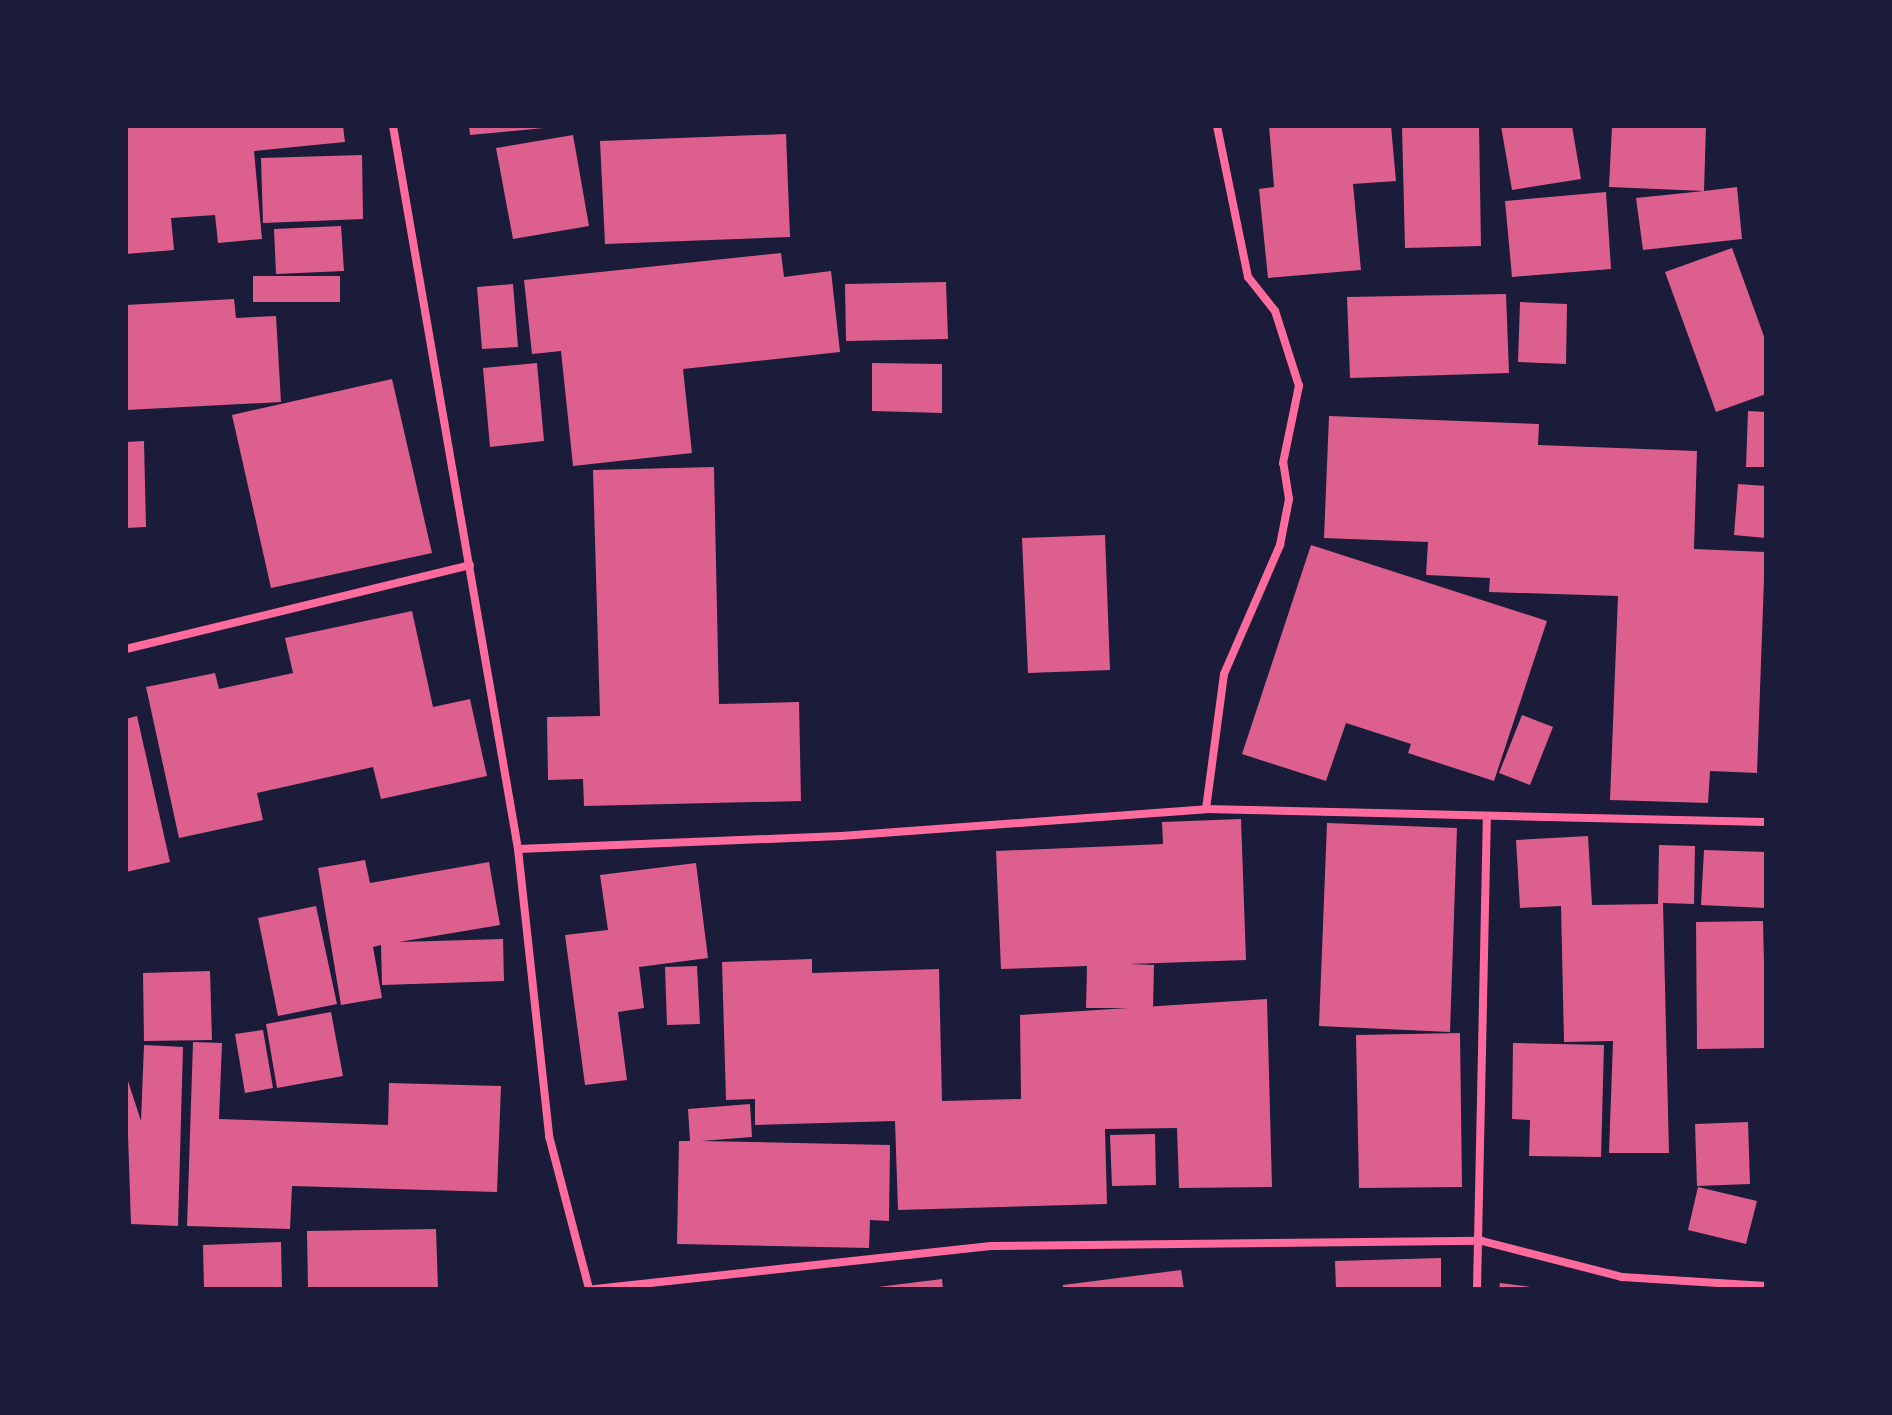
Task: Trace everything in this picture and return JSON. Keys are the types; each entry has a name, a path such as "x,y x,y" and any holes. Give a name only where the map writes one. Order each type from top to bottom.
{"street":[{"path":"393,126 518,849 549,1136 592,1289 991,1246 1482,1241 1622,1277 1766,1286"},
{"path":"1206,809 1224,674 1280,545 1289,499 1283,463 1299,386 1275,311 1248,277 1217,126"},
{"path":"126,649 470,565"},
{"path":"518,849 841,836 1206,809 1766,822"},
{"path":"1477,1289 1482,1241 1487,816"}],"building":[{"path":"126,126 343,126 345,142 254,151 262,239 218,243 215,215 171,218 174,250 126,254"},
{"path":"469,126 544,126 544,128 470,135"},
{"path":"1269,126 1391,126 1396,181 1353,184 1361,270 1268,278 1259,189 1274,187"},
{"path":"1402,126 1479,126 1481,246 1405,248"},
{"path":"1501,126 1572,126 1581,179 1512,190"},
{"path":"1612,126 1706,126 1704,191 1609,187"},
{"path":"786,134 790,237 605,244 600,141"},
{"path":"573,135 589,226 513,239 496,148"},
{"path":"362,155 363,219 263,223 261,158"},
{"path":"1737,187 1742,239 1643,250 1636,198"},
{"path":"1606,192 1611,269 1512,277 1505,201"},
{"path":"341,226 344,271 276,274 274,229"},
{"path":"1732,248 1766,342 1766,394 1716,412 1665,272"},
{"path":"781,253 784,277 831,271 840,352 683,369 692,453 573,466 561,351 532,354 524,280"},
{"path":"253,276 340,276 340,302 253,302"},
{"path":"946,282 948,339 846,341 845,284"},
{"path":"513,284 518,347 482,349 477,287"},
{"path":"1506,294 1509,373 1350,378 1347,297"},
{"path":"234,299 236,318 276,316 281,402 126,410 126,305"},
{"path":"1520,302 1567,304 1566,364 1518,362"},
{"path":"537,363 544,441 490,447 483,368"},
{"path":"872,363 942,364 942,413 872,411"},
{"path":"392,379 432,553 271,588 232,415"},
{"path":"1748,411 1766,412 1766,467 1746,467"},
{"path":"1329,416 1539,424 1538,445 1697,451 1694,549 1765,552 1757,773 1710,771 1708,803 1610,800 1618,596 1489,592 1490,578 1426,575 1428,542 1324,538"},
{"path":"144,441 146,527 126,528 126,442"},
{"path":"714,467 719,704 799,702 801,801 584,806 583,779 548,780 547,717 600,716 593,470"},
{"path":"1738,484 1766,486 1766,538 1734,535"},
{"path":"1105,535 1110,670 1028,673 1022,538"},
{"path":"1311,545 1547,621 1494,781 1408,753 1411,744 1346,723 1326,781 1242,754"},
{"path":"412,611 433,707 470,699 487,776 381,799 373,767 257,793 263,820 179,838 146,687 215,673 219,689 293,673 285,638"},
{"path":"1522,715 1553,727 1530,785 1499,773"},
{"path":"137,716 170,862 126,872 126,719"},
{"path":"1241,819 1246,960 1129,964 1154,965 1153,1008 1086,1008 1087,966 1001,969 996,851 1163,844 1162,822"},
{"path":"1327,823 1457,828 1450,1032 1319,1026"},
{"path":"1588,836 1592,905 1658,904 1659,845 1695,846 1694,904 1663,903 1669,1153 1609,1153 1613,1041 1564,1042 1561,906 1520,908 1516,840"},
{"path":"1704,850 1766,852 1766,908 1701,905"},
{"path":"365,860 370,883 489,862 500,925 399,942 503,939 504,981 382,985 381,945 373,947 382,998 341,1005 318,868"},
{"path":"696,863 708,958 639,967 644,1008 618,1012 627,1080 585,1085 565,935 608,930 600,875"},
{"path":"316,906 337,1004 278,1016 258,918"},
{"path":"1763,921 1766,1048 1697,1049 1696,922"},
{"path":"812,959 812,973 939,969 942,1101 1021,1099 1020,1015 1267,999 1272,1187 1179,1188 1177,1128 1105,1129 1107,1204 898,1210 895,1121 755,1125 755,1099 726,1100 722,962"},
{"path":"697,966 700,1024 667,1025 665,967"},
{"path":"210,971 212,1040 144,1041 143,973"},
{"path":"331,1012 343,1076 277,1088 266,1024"},
{"path":"263,1030 273,1088 245,1093 235,1034"},
{"path":"1460,1033 1462,1187 1359,1188 1356,1035"},
{"path":"193,1042 222,1043 219,1119 388,1125 389,1083 501,1086 497,1192 292,1186 290,1229 187,1226"},
{"path":"1513,1043 1604,1045 1601,1157 1529,1156 1530,1120 1512,1119"},
{"path":"144,1045 183,1047 178,1226 131,1224 126,1075 141,1121"},
{"path":"750,1104 752,1137 701,1141 890,1145 889,1221 870,1220 869,1248 677,1244 679,1141 690,1141 688,1109"},
{"path":"1748,1122 1750,1184 1697,1186 1695,1124"},
{"path":"1155,1134 1156,1185 1112,1186 1110,1135"},
{"path":"1698,1187 1757,1201 1746,1244 1688,1230"},
{"path":"436,1229 438,1289 308,1289 307,1231"},
{"path":"281,1242 282,1289 204,1289 203,1245"},
{"path":"1441,1258 1441,1289 1336,1289 1335,1261"},
{"path":"1181,1270 1184,1289 1063,1289 1063,1285"},
{"path":"942,1279 943,1289 878,1289 878,1287"},
{"path":"1500,1283 1531,1287 1499,1289"}]}
